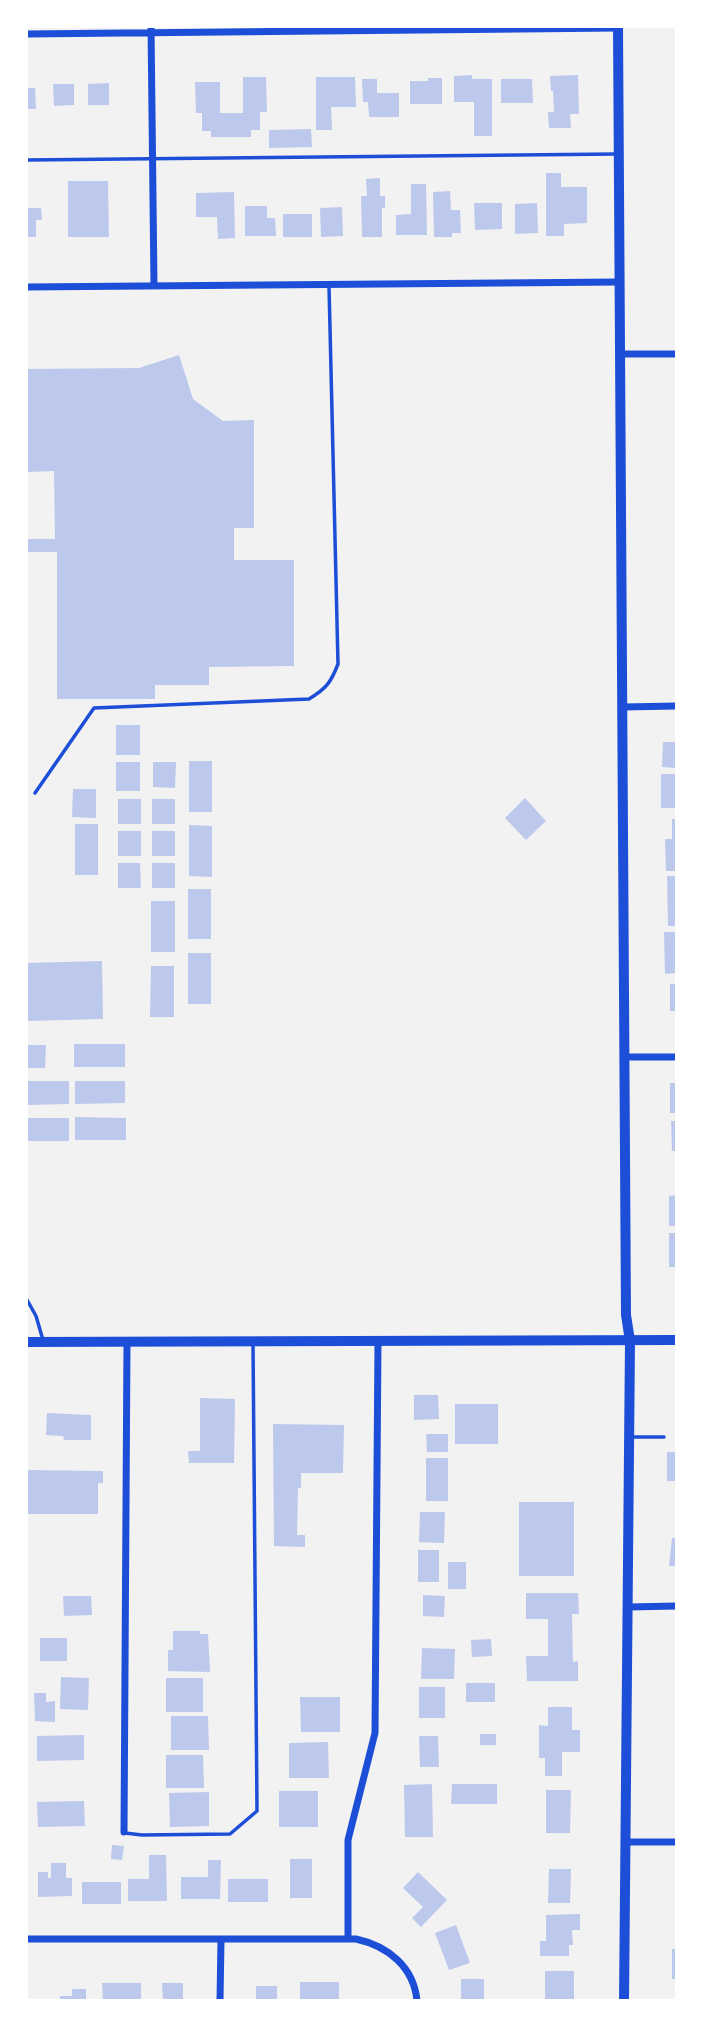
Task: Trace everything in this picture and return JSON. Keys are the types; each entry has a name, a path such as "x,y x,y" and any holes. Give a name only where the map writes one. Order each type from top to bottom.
{"main road":[{"path":"26,1342 677,1340"}],"street":[{"path":"26,34 151,30 618,27 626,1315 630,1340 624,2001"},
{"path":"151,30 153,286"},
{"path":"26,286 619,282"},
{"path":"620,354 677,354"},
{"path":"622,707 677,706"},
{"path":"624,1057 677,1056"},
{"path":"348,1939 348,1840 375,1733 378,1341"},
{"path":"124,1832 127,1342"},
{"path":"628,1606 677,1606"},
{"path":"626,1842 677,1842"},
{"path":"26,1939 348,1939 371,1942 396,1957 405,1968 417,2001"},
{"path":"220,2001 221,1939"}],"lane":[{"path":"26,160 618,154"},
{"path":"34,793 94,708 309,699 324,690 331,681 338,664 329,284"},
{"path":"26,1298 36,1316 44,1342"},
{"path":"124,1832 142,1835 230,1834 257,1811 253,1341"},
{"path":"629,1437 664,1437"}],"building":[{"path":"472,75 472,79 492,79 492,136 474,136 474,102 454,102 454,76"},
{"path":"578,75 579,114 570,114 571,128 549,128 548,112 554,112 550,76"},
{"path":"243,77 266,77 267,112 260,112 260,130 251,130 251,137 211,137 211,131 202,131 202,113 196,113 195,82 220,82 220,113 243,113"},
{"path":"316,77 355,77 356,107 331,107 332,130 316,130"},
{"path":"428,78 442,78 442,104 410,104 410,81 428,81"},
{"path":"362,79 377,79 377,93 399,93 399,117 369,117 368,102 363,102"},
{"path":"501,79 532,79 533,103 501,103"},
{"path":"109,83 109,105 88,105 88,84"},
{"path":"53,84 74,84 74,105 54,106"},
{"path":"26,88 35,88 36,109 26,109"},
{"path":"311,129 312,147 269,148 269,130"},
{"path":"546,173 561,173 561,187 587,187 587,223 564,224 564,236 546,236"},
{"path":"380,178 380,196 385,196 385,208 382,208 382,237 362,237 361,196 367,196 366,179"},
{"path":"68,181 108,181 109,237 68,237"},
{"path":"411,184 426,184 427,235 396,235 396,215 411,214"},
{"path":"450,191 451,210 460,210 461,233 452,233 452,237 434,237 433,192"},
{"path":"234,192 235,238 218,239 217,217 196,217 196,193"},
{"path":"474,203 502,203 502,229 475,230"},
{"path":"537,203 538,233 515,234 515,204"},
{"path":"245,206 267,206 267,218 275,218 276,236 245,236"},
{"path":"342,207 343,236 321,237 320,208"},
{"path":"26,208 41,208 42,220 36,220 36,237 26,237"},
{"path":"283,214 312,214 312,237 283,237"},
{"path":"179,355 193,399 223,421 254,420 254,528 234,528 234,560 294,560 294,666 209,667 209,685 155,685 155,699 57,699 57,552 26,552 26,539 55,539 54,471 26,472 26,369 139,368"},
{"path":"116,725 140,725 140,755 116,755"},
{"path":"663,742 677,742 677,768 662,767"},
{"path":"189,761 212,761 212,812 189,812"},
{"path":"116,762 140,762 140,791 116,791"},
{"path":"153,762 176,762 175,788 153,787"},
{"path":"661,774 677,774 677,808 661,808"},
{"path":"73,789 96,789 96,818 72,817"},
{"path":"525,798 546,821 526,840 505,818"},
{"path":"118,799 141,799 141,824 118,824"},
{"path":"152,799 175,799 175,824 152,824"},
{"path":"672,819 677,819 677,871 666,871 665,839 672,839"},
{"path":"75,824 98,824 98,875 75,875"},
{"path":"189,825 212,826 212,877 189,876"},
{"path":"118,831 141,831 141,856 118,856"},
{"path":"152,831 175,831 175,856 152,856"},
{"path":"118,863 140,863 141,888 118,888"},
{"path":"152,863 175,863 175,888 152,888"},
{"path":"667,876 677,876 677,926 668,926"},
{"path":"188,889 211,889 211,939 188,939"},
{"path":"151,901 175,901 175,952 151,952"},
{"path":"664,932 677,932 677,973 665,974"},
{"path":"188,953 211,953 211,1004 188,1004"},
{"path":"102,961 103,1019 26,1021 26,963"},
{"path":"151,966 174,966 174,1017 150,1017"},
{"path":"670,984 677,984 677,1011 670,1011"},
{"path":"74,1044 125,1044 125,1067 74,1067"},
{"path":"26,1045 46,1045 45,1068 26,1068"},
{"path":"26,1081 69,1081 69,1104 26,1105"},
{"path":"75,1081 125,1081 125,1103 75,1104"},
{"path":"670,1083 677,1083 677,1113 670,1113"},
{"path":"75,1117 126,1118 126,1140 75,1140"},
{"path":"26,1118 69,1118 69,1141 26,1141"},
{"path":"671,1121 677,1121 677,1151 672,1151"},
{"path":"677,1195 677,1226 669,1226 669,1196"},
{"path":"669,1233 677,1233 677,1267 669,1267"},
{"path":"414,1395 438,1395 439,1419 414,1420"},
{"path":"200,1398 235,1399 234,1463 189,1463 188,1451 200,1451"},
{"path":"455,1404 498,1404 498,1444 455,1444"},
{"path":"47,1413 91,1415 91,1440 64,1440 63,1436 46,1435"},
{"path":"273,1424 344,1425 343,1473 301,1473 297,1535 305,1535 305,1547 274,1546"},
{"path":"426,1434 448,1434 448,1452 427,1452"},
{"path":"667,1452 677,1452 677,1481 667,1481"},
{"path":"426,1458 448,1458 448,1501 426,1501"},
{"path":"26,1470 103,1471 103,1483 98,1483 98,1514 26,1514"},
{"path":"519,1502 574,1502 574,1576 519,1576"},
{"path":"420,1512 445,1512 444,1543 419,1542"},
{"path":"672,1538 677,1538 677,1566 669,1566"},
{"path":"418,1550 439,1550 439,1582 418,1582"},
{"path":"448,1562 466,1562 466,1589 448,1589"},
{"path":"526,1593 578,1593 579,1614 572,1614 573,1662 578,1661 578,1681 527,1681 526,1656 548,1656 548,1619 526,1619"},
{"path":"423,1595 445,1596 444,1617 423,1616"},
{"path":"63,1596 91,1596 92,1615 64,1616"},
{"path":"173,1631 200,1631 200,1634 208,1634 210,1672 168,1671 168,1650 173,1650"},
{"path":"40,1638 67,1638 67,1661 40,1661"},
{"path":"491,1639 492,1656 472,1657 471,1640"},
{"path":"422,1648 455,1649 454,1679 421,1679"},
{"path":"61,1677 89,1678 88,1710 60,1709"},
{"path":"166,1678 203,1678 203,1712 166,1712"},
{"path":"466,1683 495,1683 495,1702 466,1702"},
{"path":"419,1687 445,1687 445,1718 419,1718"},
{"path":"34,1693 46,1693 46,1702 55,1701 55,1722 35,1721"},
{"path":"300,1697 340,1697 340,1732 301,1732"},
{"path":"548,1707 572,1707 572,1730 580,1730 580,1752 562,1752 562,1776 545,1776 545,1758 539,1758 539,1725 548,1726"},
{"path":"171,1716 208,1716 209,1750 171,1750"},
{"path":"480,1734 496,1734 496,1745 480,1745"},
{"path":"84,1735 84,1760 37,1761 37,1736"},
{"path":"419,1736 438,1736 439,1767 420,1767"},
{"path":"328,1742 329,1778 289,1778 289,1743"},
{"path":"166,1755 203,1755 204,1788 166,1788"},
{"path":"432,1784 433,1837 405,1837 404,1785"},
{"path":"452,1784 497,1784 497,1804 451,1804"},
{"path":"546,1790 571,1790 570,1833 546,1833"},
{"path":"279,1791 318,1791 318,1827 279,1827"},
{"path":"209,1792 209,1826 170,1827 169,1793"},
{"path":"84,1801 85,1826 38,1827 37,1802"},
{"path":"112,1845 124,1846 122,1860 111,1859"},
{"path":"149,1855 166,1855 167,1901 128,1901 128,1879 149,1879"},
{"path":"290,1859 312,1859 312,1898 290,1898"},
{"path":"208,1860 221,1860 220,1899 181,1899 181,1877 208,1877"},
{"path":"51,1863 66,1863 66,1878 72,1878 72,1896 38,1897 38,1872 48,1872 48,1878 51,1878"},
{"path":"549,1869 571,1869 570,1903 548,1903"},
{"path":"418,1872 447,1900 421,1927 412,1918 423,1907 403,1888"},
{"path":"228,1879 268,1879 268,1902 228,1902"},
{"path":"82,1882 121,1882 121,1904 82,1904"},
{"path":"580,1914 580,1930 572,1930 573,1945 569,1945 569,1956 540,1956 540,1941 546,1941 546,1915"},
{"path":"456,1925 470,1963 449,1970 435,1933"},
{"path":"672,1949 677,1949 677,1979 672,1979"},
{"path":"545,1971 574,1971 574,2001 545,2001"},
{"path":"461,1979 484,1979 484,2001 461,2001"},
{"path":"300,1982 339,1982 339,2001 300,2001"},
{"path":"102,1983 141,1983 141,2001 103,2001"},
{"path":"162,1983 183,1983 183,2001 163,2001"},
{"path":"256,1986 277,1986 277,2001 256,2001"},
{"path":"72,1989 86,1989 86,2001 60,2001 60,1996 72,1996"}]}
